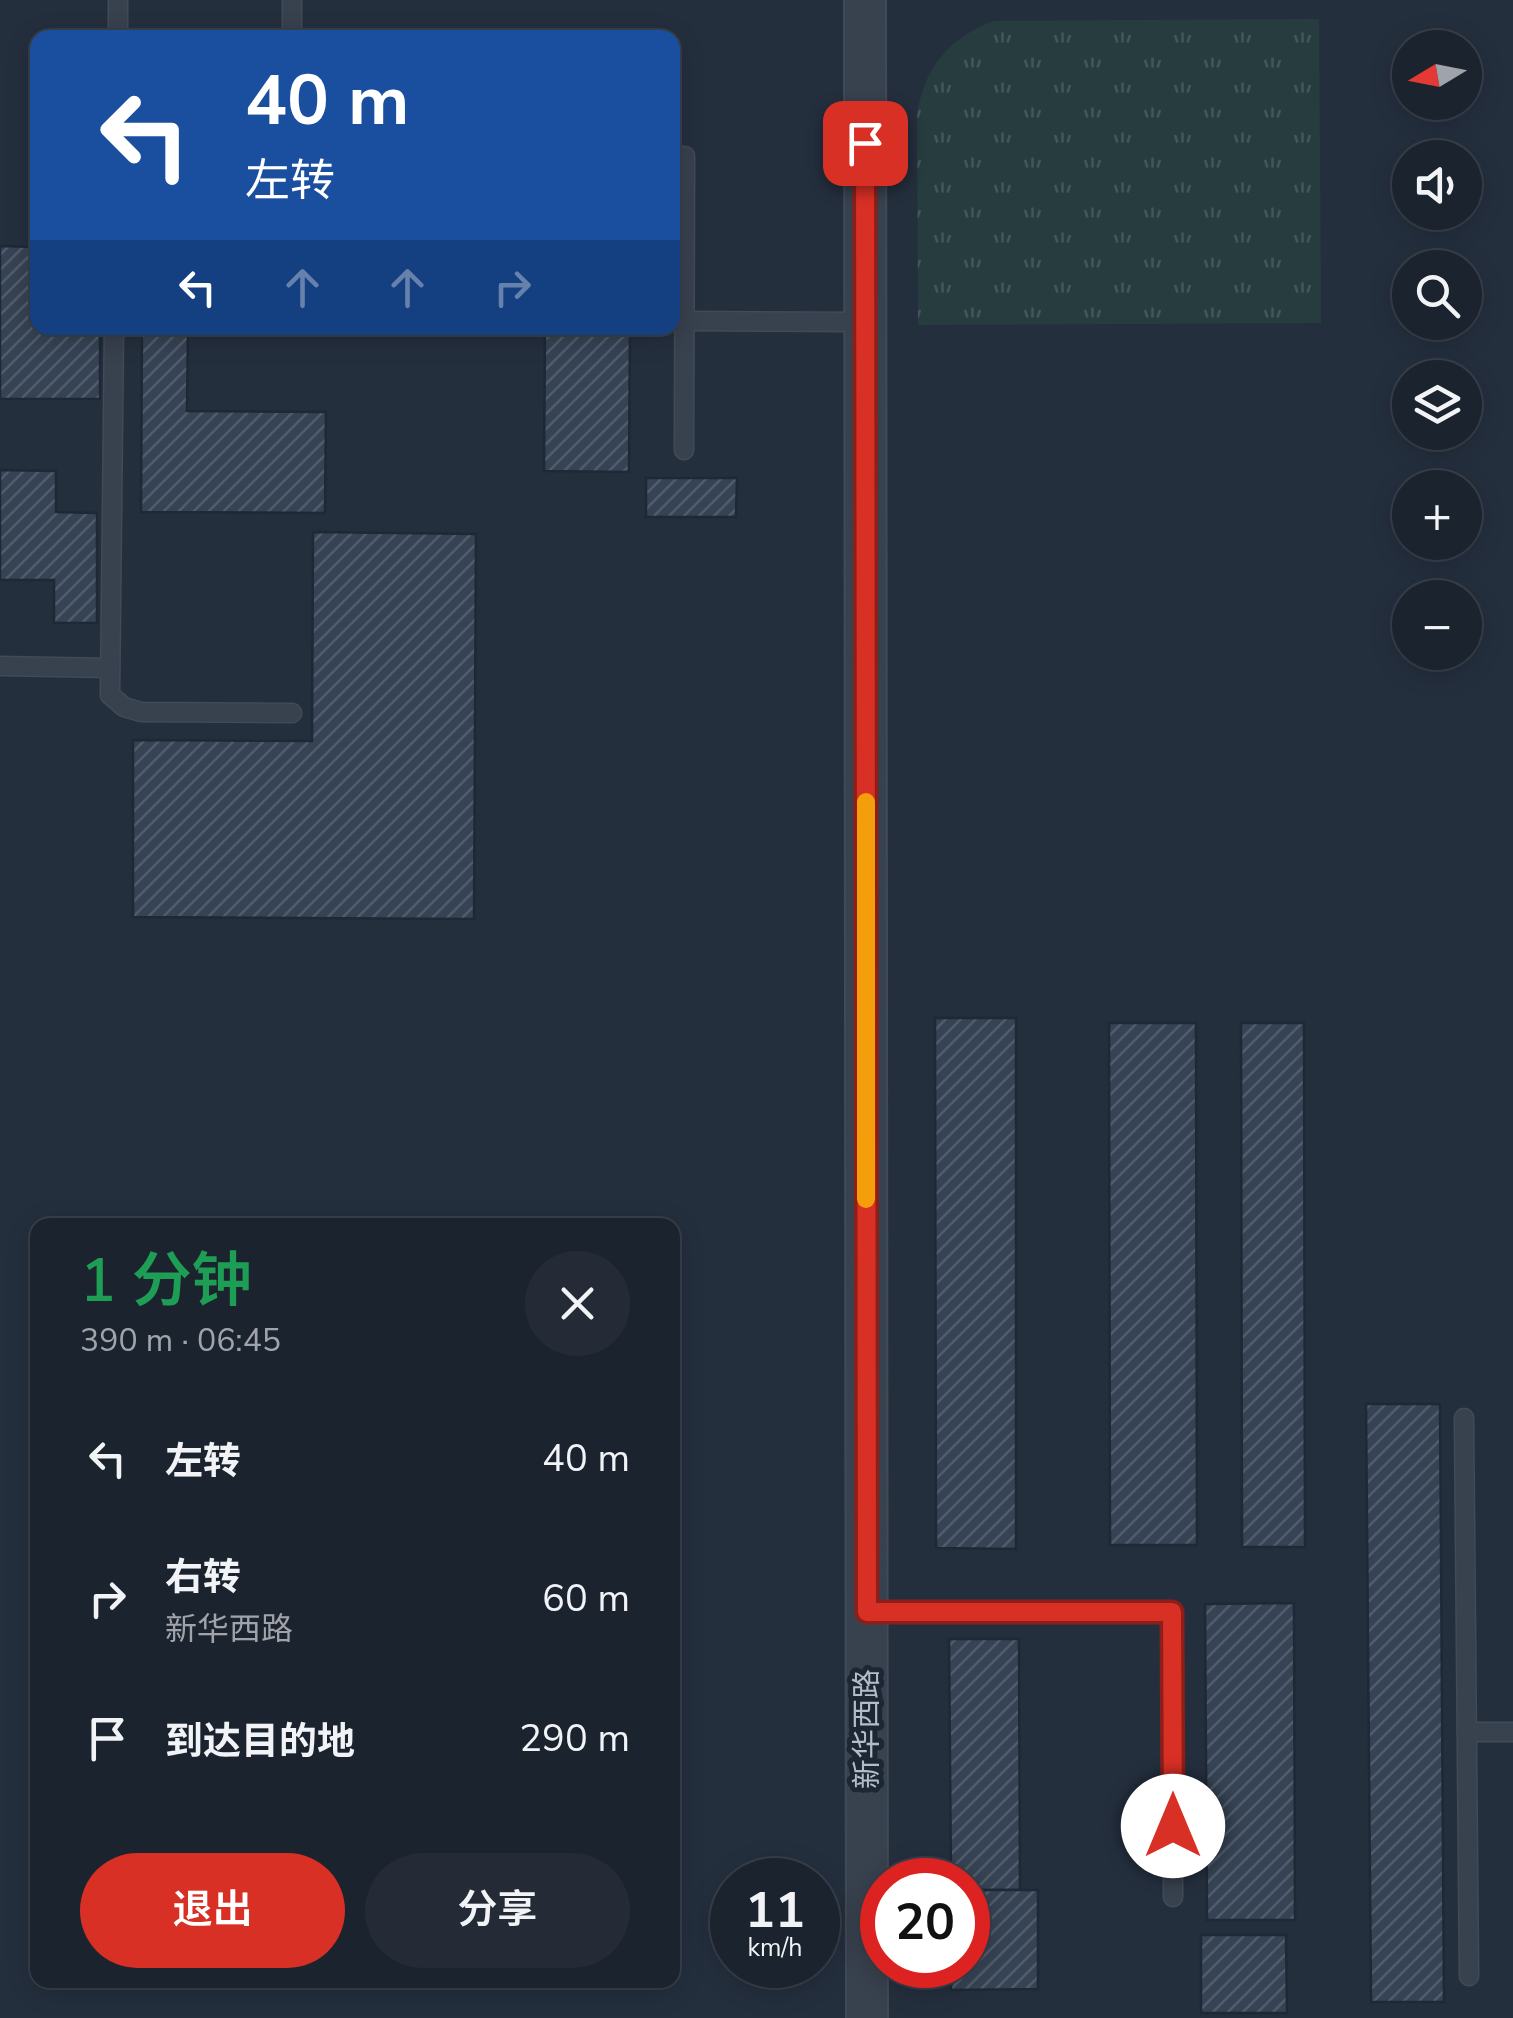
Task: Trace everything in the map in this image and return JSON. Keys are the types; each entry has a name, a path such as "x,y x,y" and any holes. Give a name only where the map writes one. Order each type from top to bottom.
{"street":[{"name":"新华西路","path":"865,0 867,2018"}],"lane":[{"path":"118,0 118,30"},
{"path":"292,0 292,30"},
{"path":"680,156 685,156 684,450"},
{"path":"684,321 865,322"},
{"path":"114,335 110,696 124,707 141,712 292,713"},
{"path":"0,666 110,668"},
{"path":"1464,1418 1469,1976"},
{"path":"867,1612 1172,1612 1173,1897"},
{"path":"1467,1732 1513,1732"}],"green space":[{"path":"1319,19 1321,323 918,325 917,115 933,69 941,56 964,36 994,21"}],"building":[{"path":"0,246 30,247 30,335 100,335 100,399 0,399"},
{"path":"142,335 188,335 187,411 326,412 325,513 141,512"},
{"path":"545,335 630,335 629,472 544,471"},
{"path":"0,470 56,471 56,512 97,513 97,623 54,623 54,580 0,580"},
{"path":"646,478 737,478 736,517 646,517"},
{"path":"313,532 476,534 474,919 133,917 133,740 312,741"},
{"path":"935,1018 1016,1018 1016,1549 936,1548"},
{"path":"1109,1023 1196,1023 1197,1545 1110,1545"},
{"path":"1241,1023 1304,1023 1305,1547 1242,1547"},
{"path":"1366,1404 1440,1404 1444,2002 1371,2002"},
{"path":"1294,1603 1295,1920 1207,1920 1205,1604"},
{"path":"949,1639 1019,1639 1020,1890 990,1890 990,1858 951,1858"},
{"path":"990,1890 1038,1890 1038,1989 951,1990 990,1988"},
{"path":"1201,1935 1286,1935 1287,2013 1201,2013"}],"slow traffic":[{"path":"866,802 866,1199"}],"route":[{"path":"865,143 867,1612 1172,1612 1173,1826"}]}
